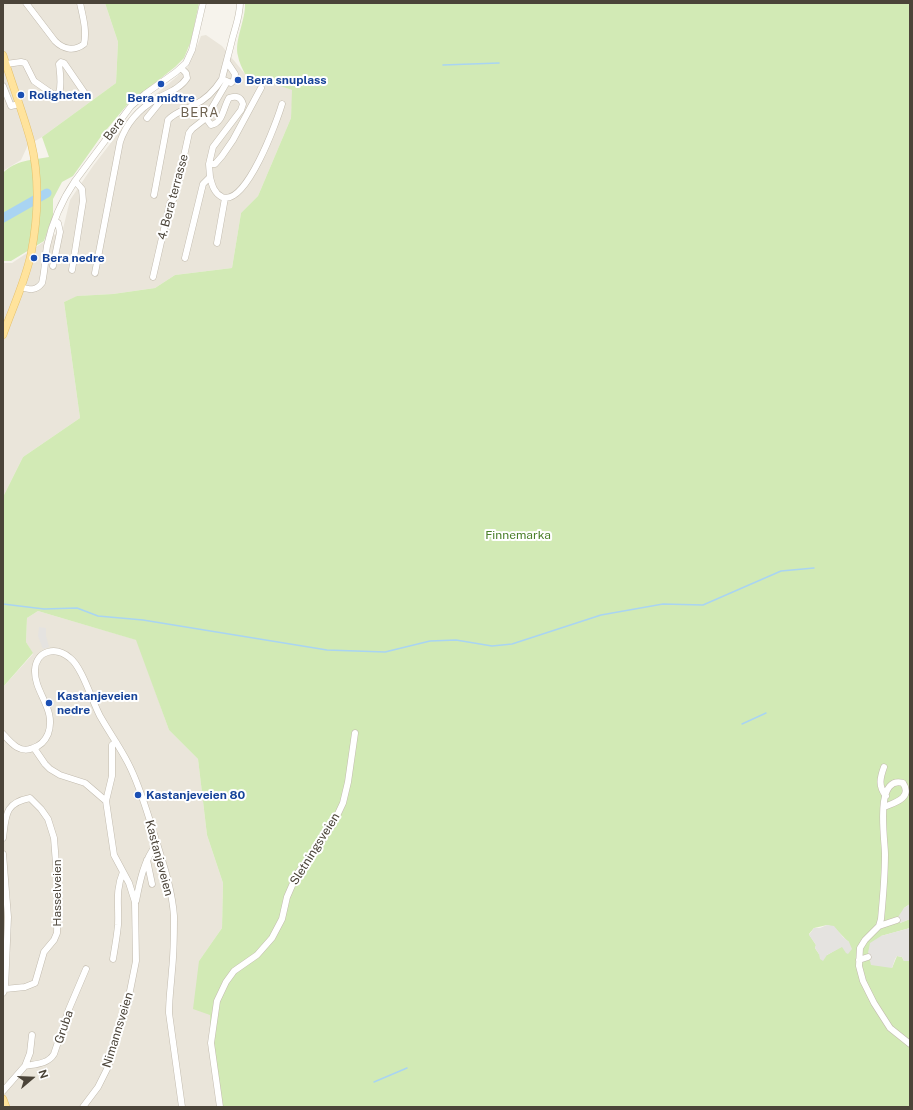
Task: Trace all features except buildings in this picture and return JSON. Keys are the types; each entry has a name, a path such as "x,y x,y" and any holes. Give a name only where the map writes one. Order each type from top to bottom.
{"main road":[{"path":"3,55 31,143 34,157 37,201 31,255 3,335"},
{"path":"3,1099 6,1107"}],"street":[{"path":"26,3 55,41 60,46 70,49 81,47 86,39 86,31 80,3"},
{"name":"Bera","path":"21,287 33,289 42,283 47,246 67,193 75,181 131,106 181,68 189,58 203,3"},
{"path":"154,195 168,120 180,111 203,100 225,81 227,62 239,16 240,3"},
{"path":"6,64 21,62 25,63 34,81 54,95 59,93 60,89 59,64 60,62 64,63 86,95"},
{"path":"225,81 233,82 235,77 233,70 227,62"},
{"path":"95,273 123,133 139,112 150,103 184,82 187,78 186,73 181,68"},
{"name":"4. Bera terrasse","path":"153,277 170,203 176,197 189,133 206,118 225,81"},
{"path":"3,86 11,106 19,104"},
{"path":"209,164 215,164 233,140 261,88"},
{"path":"147,118 166,94"},
{"path":"206,118 211,125 216,124 219,121 229,98 233,96 242,100 243,104 241,110 213,147 209,164 212,186 216,193 226,198"},
{"path":"226,198 237,193 247,183 276,126 282,104"},
{"path":"185,258 202,184 210,177"},
{"path":"72,270 83,201 82,189 75,181"},
{"path":"217,243 226,198"},
{"path":"53,266 60,232 58,223 55,222"},
{"name":"Kastanjeveien","path":"34,748 40,745 46,738 50,728 50,717 37,682 35,670 37,660 44,653 53,650 62,652 71,658 78,667 104,723 129,764 138,785 168,881 174,914 174,949 169,1013 182,1107"},
{"name":"Sletningsveien","path":"220,1107 211,1043 217,1000 226,982 234,972 257,955 272,938 282,919 287,897 298,874 314,853 335,820 343,803 348,782 355,733"},
{"path":"3,734 18,748 29,750 34,748 50,769 60,775 85,783 106,801"},
{"path":"116,742 112,745 112,776 106,801 114,855 129,883 135,902"},
{"path":"884,767 880,779 880,786 886,796"},
{"path":"884,807 902,800 906,796 908,793 903,783 895,783 890,786 882,812 885,853 881,919 879,926 860,948 859,960 861,974 874,1003 890,1028 910,1044"},
{"name":"Hasselveien","path":"3,838 5,817 12,804 18,800 30,798 48,819 54,838 58,890 58,926 54,940 44,952 34,984 4,991"},
{"path":"135,902 141,874 151,851 157,844"},
{"path":"3,854 8,916 4,991"},
{"path":"147,860 152,884"},
{"path":"114,959 118,924 117,894 123,872"},
{"name":"Nimannsveien","path":"83,1107 98,1087 108,1067 130,991 136,961 135,902"},
{"path":"879,926 897,920"},
{"path":"859,960 868,957"},
{"name":"Gruba","path":"25,1066 44,1063 52,1058 69,1009 86,969"},
{"path":"3,1091 25,1066 30,1053 32,1035"}],"shaded area":[{"path":"3,3 105,3 118,42 116,83 42,137 28,145 21,160 3,171"},
{"path":"206,35 222,46 245,74 293,90 291,118 258,196 241,213 232,268 175,275 155,288 113,294 78,296 64,302 80,418 23,457 3,497 3,263 12,263 63,229 70,200 93,166 137,109 188,67 201,36"},
{"path":"38,611 137,640 169,730 198,759 207,835 223,883 222,928 199,961 210,1015 210,1042 217,1107 3,1107 3,687 33,654 26,642 27,618"},
{"path":"39,627 46,628 46,636 49,647 43,649 38,636"},
{"path":"910,904 910,919 900,923 897,920 898,917 904,908"},
{"path":"827,925 834,926 849,942 852,949 848,954 842,947 827,955 823,961 820,959 815,948 816,945 809,935 814,928 820,928"},
{"path":"910,928 910,961 904,961 902,957 897,956 892,968 871,965 868,953 870,943 881,936"}],"green space":[{"path":"105,3 199,3 191,41 184,58 175,67 127,105 102,135 73,176 62,182 53,199 53,215 44,241 11,261 3,261 3,173 13,165 49,157 42,137 116,83 118,42"},
{"name":"Finnemarka","path":"245,3 910,3 910,904 904,908 900,923 910,919 910,928 881,936 892,968 897,956 902,957 904,961 910,961 910,1107 217,1107 210,1042 210,1015 193,1009 199,961 222,928 223,883 207,835 198,759 169,730 136,640 38,611 27,618 26,642 33,653 3,687 3,497 23,457 80,418 64,302 77,296 113,294 155,288 175,275 232,268 241,213 258,196 291,118 292,90 245,74 241,65 237,50","holes":["827,925 849,942 827,955 819,954 815,948 816,945 809,934 814,928"]}],"waterway":[{"path":"443,65 499,63"},
{"path":"3,218 47,193"},
{"path":"3,604 44,609 77,608 98,616 143,620 327,650 385,652 430,641 456,640 492,646 512,644 601,615 663,604 703,605 781,571 814,568"},
{"path":"742,724 766,713"},
{"path":"374,1082 407,1068"}],"place":[{"name":"Bera snuplass","path":"238,80"},
{"name":"Bera midtre","path":"161,84"},
{"name":"Roligheten","path":"21,95"},
{"name":"Bera nedre","path":"34,258"},
{"name":"Kastanjeveien nedre","path":"49,703"},
{"name":"Kastanjeveien 80","path":"138,795"}],"district":[{"name":"BERA","path":"200,113"}]}
